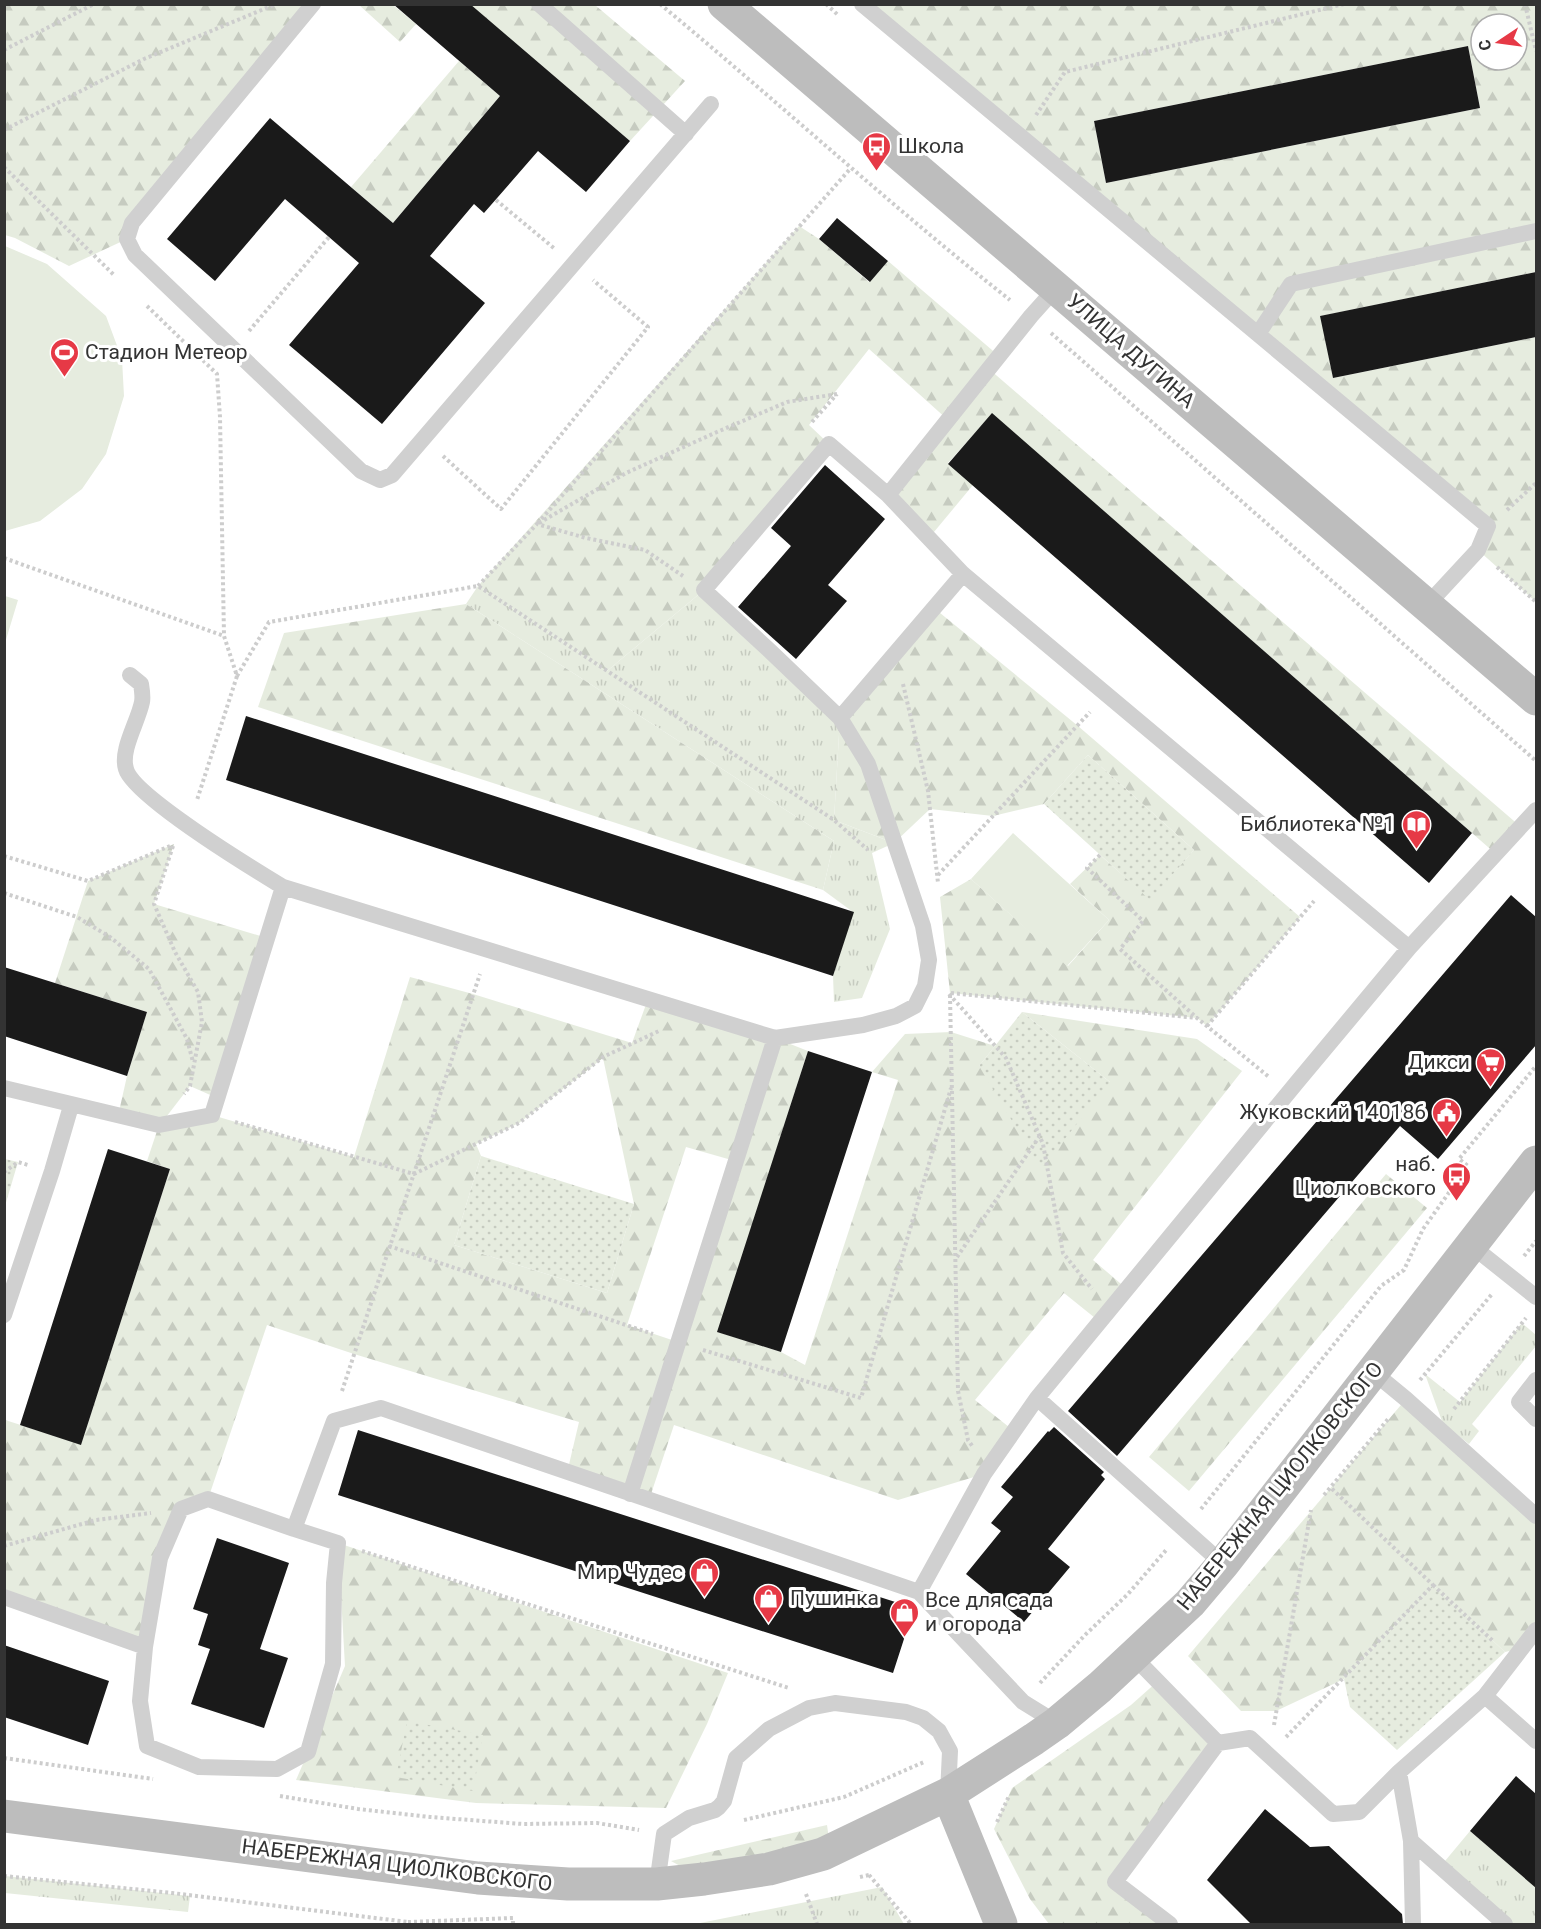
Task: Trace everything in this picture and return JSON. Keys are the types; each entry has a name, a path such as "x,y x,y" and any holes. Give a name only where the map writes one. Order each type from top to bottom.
{"main road":[{"name":"УЛИЦА ДУГИНА","path":"724,4 1536,699"},
{"name":"НАБЕРЕЖНАЯ ЦИОЛКОВСКОГО","path":"4,1816 478,1878 568,1884 657,1884 704,1879 768,1869 823,1854 948,1794 1057,1723 1190,1603 1223,1564 1536,1162"},
{"path":"948,1794 1001,1924"}],"lane":[{"path":"314,4 132,223 127,239 135,255 233,350 362,471 380,480 393,475 711,104"},
{"path":"539,4 687,134"},
{"path":"862,4 1488,526 1478,550 1427,605"},
{"path":"1258,334 1291,284 1536,231"},
{"path":"888,495 1031,316 1057,287"},
{"path":"130,675 141,684 142,700 125,756 126,770 135,785 189,825 283,887 775,1038 863,1025 896,1016 915,1006 925,986 929,960 923,926 868,764 840,718 704,590 829,444 888,495 963,574 1409,948"},
{"path":"840,718 963,574"},
{"path":"919,1592 988,1468 1037,1398 1409,948 1536,810"},
{"path":"4,1088 71,1106 159,1125 212,1115 283,887"},
{"path":"630,1494 775,1038"},
{"path":"4,1315 52,1172 71,1106"},
{"path":"1472,1246 1536,1297"},
{"path":"1372,1371 1536,1516"},
{"path":"1536,1380 1519,1402 1536,1419"},
{"path":"1037,1398 1223,1564"},
{"path":"294,1528 334,1420 381,1408 919,1592 1023,1702 1057,1723"},
{"path":"208,1499 294,1528 338,1543 334,1583 333,1664 308,1752 277,1769 199,1767 147,1746 140,1701 145,1647 160,1558 182,1509 208,1499"},
{"path":"4,1597 145,1647"},
{"path":"1170,1924 1115,1882 1218,1743 1251,1738 1333,1814 1359,1812 1399,1772 1485,1696 1536,1630"},
{"path":"1133,1656 1218,1743"},
{"path":"1485,1696 1536,1741"},
{"path":"657,1884 664,1834 689,1818 719,1807 724,1800 736,1758 769,1729 809,1708 836,1702 906,1712 923,1718 939,1731 950,1751 948,1794"},
{"path":"1399,1772 1411,1841 1413,1924"},
{"path":"1411,1841 1505,1924"}],"path":[{"path":"4,50 94,4"},
{"path":"4,130 144,59 276,4"},
{"path":"660,4 740,70 850,169 944,248 1031,316 1536,761"},
{"path":"1021,137 1065,72 1344,4"},
{"path":"1525,4 1536,51"},
{"path":"4,167 119,279"},
{"path":"189,825 237,676 269,622 478,586 537,524 850,169"},
{"path":"424,438 501,509 648,327 496,200"},
{"path":"233,350 329,237"},
{"path":"144,303 217,374 220,417 224,636 237,676"},
{"path":"537,524 626,473 717,432 787,402 837,394"},
{"path":"1488,526 1536,483"},
{"path":"537,524 586,538 645,550 704,590"},
{"path":"4,558 224,636"},
{"path":"478,586 834,820 908,885"},
{"path":"896,651 928,791 938,886"},
{"path":"937,876 1106,694"},
{"path":"4,856 88,881 174,844 154,904 175,952 198,992 202,1022 190,1086 159,1125"},
{"path":"1100,855 1087,868 1143,921 1120,949 1197,1018 1289,1094"},
{"path":"1207,1026 1330,881"},
{"path":"4,893 76,917 110,937 149,969 187,1039 194,1065"},
{"path":"334,1420 389,1246 488,950"},
{"path":"949,982 958,1391 969,1440 988,1468"},
{"path":"915,1006 950,993 1197,1018"},
{"path":"950,993 1006,1058 1043,1144 1063,1253 1109,1310"},
{"path":"212,1115 414,1174 519,1123 603,1057 661,1030"},
{"path":"1023,1702 1085,1635 1128,1594 1150,1566 1184,1530 1382,1286 1404,1270 1423,1229 1468,1166 1459,1159 1536,1066"},
{"path":"389,1246 678,1342 861,1398 952,1083"},
{"path":"956,1259 1039,1136"},
{"path":"1439,1429 1529,1314"},
{"path":"1330,1487 1505,1652 1523,1648"},
{"path":"4,1546 96,1520 182,1509"},
{"path":"1268,1755 1311,1510"},
{"path":"338,1543 836,1702"},
{"path":"1268,1755 1433,1585"},
{"path":"735,1822 844,1797 950,1751"},
{"path":"4,1758 153,1779"},
{"path":"278,1796 358,1809 430,1817 523,1824 597,1823 664,1834"},
{"path":"4,1876 172,1893 408,1923 513,1918 513,1924"},
{"path":"804,1888 817,1924"}],"green space":[{"path":"4,5 313,5 127,239 69,266 5,235"},
{"path":"359,5 393,5 416,24 400,42"},
{"path":"470,5 595,5 685,81 630,141"},
{"path":"862,5 1536,5 1536,272 1321,316 1333,378 1536,337 1536,602 1478,550 1488,526","holes":["1469,12 1529,12 1529,72 1473,72 1480,108 1106,183 1094,121 1468,46 1469,51"]},
{"path":"459,61 500,96 393,223 351,187"},
{"path":"799,226 819,239 869,282 888,261 999,356 989,369 1521,827 1496,854 992,414 948,463 973,485 929,538 888,495 948,420 869,349 809,425 829,444 704,590 607,671 478,586"},
{"name":"Стадион Метеор","path":"5,246 47,264 106,316 122,359 124,396 106,454 82,489 40,521 5,531"},
{"path":"478,586 607,671 704,590 840,718 834,820 894,843 872,853 890,929 862,998 834,1002 833,976 853,912 823,890 834,841 466,604"},
{"path":"4,596 18,600 5,643"},
{"path":"466,604 834,841 823,890 258,707 284,633"},
{"path":"934,608 1078,726 1300,917 1207,1026 1197,1018 950,993 940,897 971,879 1068,966 1109,920 1070,884 1100,855 1150,899 1194,850 1088,755 1044,804 993,816 930,809 894,843 834,820 840,718"},
{"path":"1088,755 1194,850 1150,900 1044,804"},
{"path":"1013,833 1109,920 1067,966 971,879"},
{"path":"174,844 154,904 267,938 217,1098 190,1086 160,1125 212,1115 354,1157 410,977 632,1043 648,999 775,1038 808,1051 718,1332 781,1352 805,1365 898,1080 872,1072 905,1034 951,1032 995,1046 979,1066 1110,1082 1022,1012 1197,1039 1242,1071 1093,1260 1127,1289 1100,1322 1064,1293 975,1400 1014,1431 984,1474 898,1500 674,1425 649,1500 567,1473 579,1422 354,1354 267,1325 208,1499 181,1509 145,1647 5,1597 5,1420 81,1444 170,1169 147,1161 159,1125 118,1116 127,1076 147,1012 55,983 88,881","holes":["603,1058 634,1204 607,1293 454,1245 481,1156 476,1144 519,1123","686,1147 735,1161 678,1342 627,1325"]},
{"path":"1022,1012 1110,1082 1041,1169 979,1066"},
{"path":"481,1156 634,1204 607,1293 454,1245"},
{"path":"4,1159 18,1162 5,1206"},
{"path":"1386,1174 1427,1208 1189,1491 1149,1457"},
{"path":"1522,1323 1536,1335 1536,1346 1472,1424 1479,1431 1469,1444 1443,1424 1425,1374 1460,1402"},
{"path":"1406,1399 1536,1516 1536,1630 1523,1648 1505,1652 1433,1585 1344,1679 1276,1711 1241,1711 1188,1656"},
{"path":"338,1543 728,1673 707,1724 666,1808 476,1803 296,1780 345,1666"},
{"path":"1433,1585 1505,1652 1397,1750 1350,1707 1344,1679"},
{"path":"1158,1681 1218,1743 1115,1882 1170,1924 1049,1924 1030,1899 994,1829 1012,1788 1131,1705"},
{"path":"407,1721 483,1735 473,1791 396,1777"},
{"path":"827,1825 829,1839 742,1861 682,1867 671,1861"},
{"path":"1470,1831 1532,1884 1536,1880 1536,1924 1505,1924 1440,1867"},
{"path":"5,1876 190,1896 188,1912 5,1893"},
{"path":"882,1887 904,1924 695,1924"}],"building":[{"path":"393,4 470,4 630,141 586,192 538,151 484,213 474,204 430,256 485,303 382,424 289,345 359,263 285,199 215,281 167,239 270,118 393,223 500,96"},
{"path":"1468,46 1469,72 1473,72 1480,108 1106,183 1094,121"},
{"path":"837,218 888,261 870,282 819,239"},
{"path":"1536,272 1536,337 1333,378 1320,316"},
{"path":"992,413 1472,833 1429,883 948,464"},
{"path":"825,465 885,519 828,585 847,601 796,659 738,607 791,546 771,528"},
{"path":"246,716 854,912 833,976 226,780"},
{"path":"1511,895 1536,917 1536,1045 1438,1159 1400,1126 1117,1456 1068,1411"},
{"path":"4,967 147,1012 127,1076 4,1036"},
{"path":"808,1051 872,1072 781,1352 717,1332"},
{"path":"108,1149 170,1169 81,1445 20,1425"},
{"path":"1054,1427 1104,1472 1101,1475 1105,1479 1048,1549 1070,1567 1024,1622 966,1574 1001,1531 991,1523 1013,1497 1001,1487 1048,1431"},
{"path":"358,1430 914,1608 893,1673 338,1495"},
{"path":"217,1538 289,1563 260,1649 288,1658 264,1728 191,1704 210,1649 198,1645 208,1614 193,1609"},
{"path":"4,1645 109,1681 88,1745 4,1717"},
{"path":"1516,1776 1536,1794 1536,1888 1470,1831"},
{"path":"1265,1809 1310,1847 1329,1846 1402,1914 1403,1924 1251,1924 1207,1880"}],"place":[{"name":"Школа","path":"877,172"},
{"name":"Стадион Метеор","path":"64,378"},
{"name":"Библиотека №1","path":"1416,850"},
{"name":"Дикси","path":"1491,1088"},
{"name":"Жуковский 140186","path":"1447,1138"},
{"name":"наб. Циолковского","path":"1457,1202"},
{"name":"Мир Чудес","path":"704,1598"},
{"name":"Пушинка","path":"769,1624"},
{"name":"Все для сада и огорода","path":"904,1638"}]}
